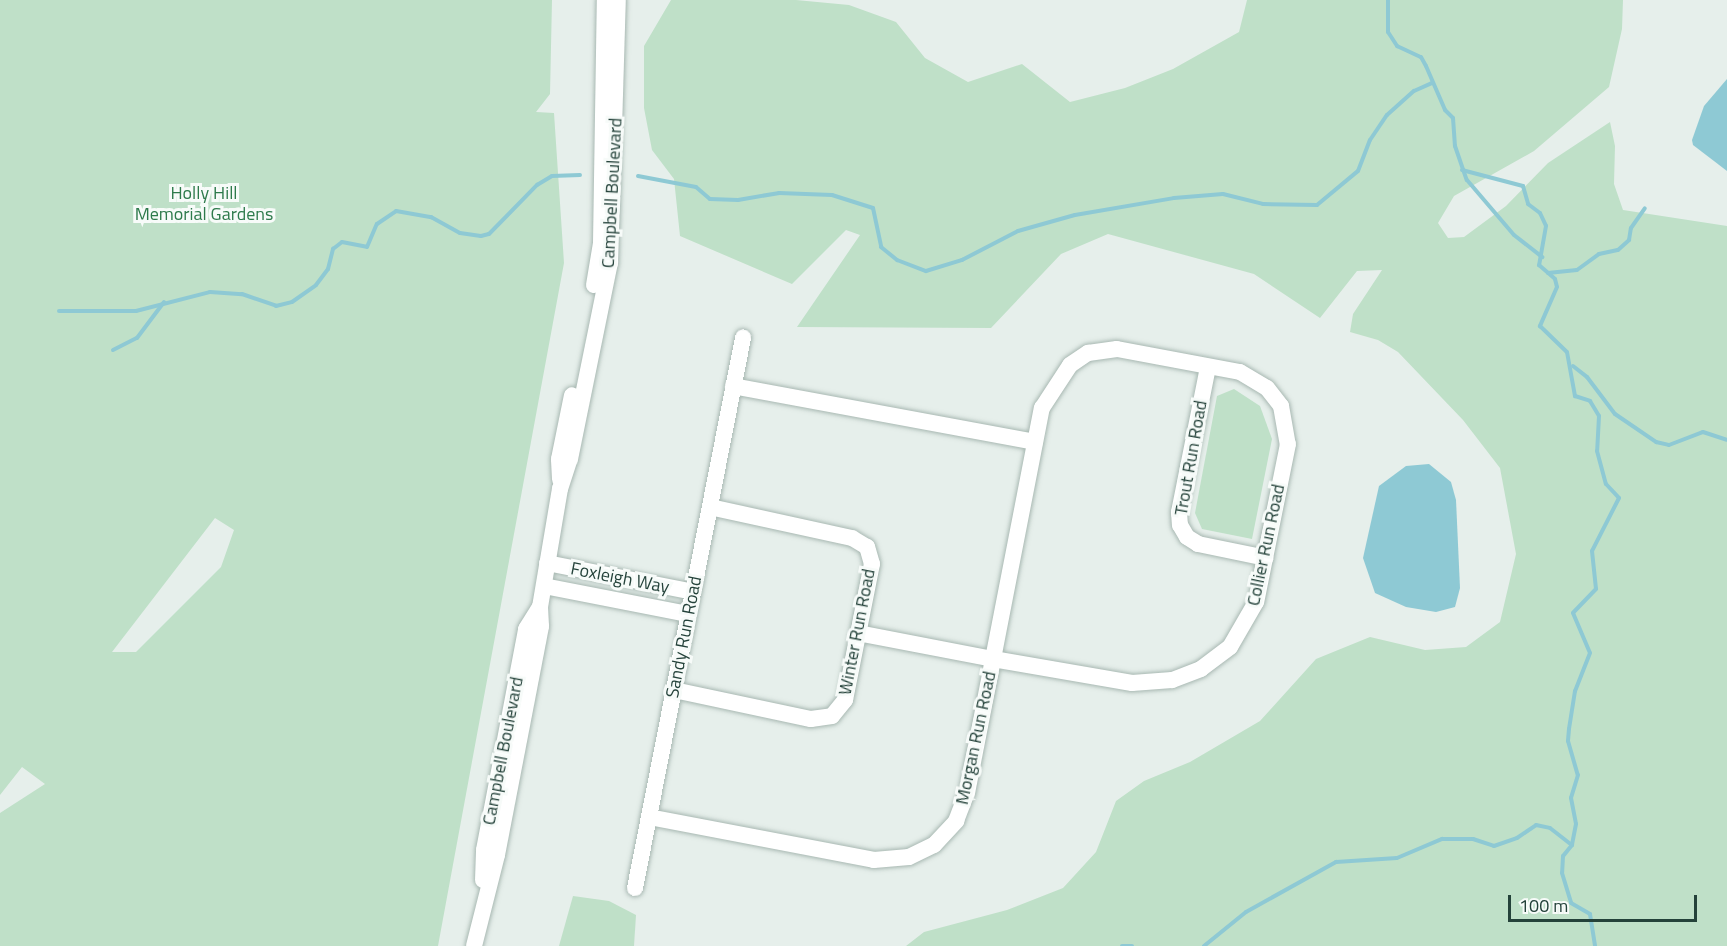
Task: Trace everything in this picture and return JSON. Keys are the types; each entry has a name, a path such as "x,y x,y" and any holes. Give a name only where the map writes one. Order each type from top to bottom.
{"street":[{"name":"Campbell Boulevard","path":"560,489 559,459 601,243 605,0"},
{"name":"Campbell Boulevard","path":"474,946 483,899 499,844 541,626 540,606 560,489 570,459 610,263 618,0"},
{"name":"Sandy Run Road","path":"635,888 743,338"},
{"name":"Collier Run Road","path":"858,633 1132,683 1159,683 1184,677 1216,659 1241,632 1256,602 1266,558 1288,444 1286,416 1275,396 1258,380 1208,367 1117,349 1088,353 1070,365 1048,393 1035,442"},
{"name":"Trout Run Road","path":"1208,367 1180,525 1198,544 1266,558"},
{"path":"733,386 1035,442"},
{"name":"Morgan Run Road","path":"649,817 874,860 897,860 920,853 946,834 963,806 1035,442"},
{"name":"Winter Run Road","path":"674,690 811,719 825,718 837,712 845,700 872,564 863,543 710,507"},
{"name":"Foxleigh Way","path":"548,563 693,592"},
{"name":"Foxleigh Way","path":"544,586 688,614"}],"green space":[{"name":"Holly Hill Memorial Gardens","path":"0,0 552,0 550,94 536,112 554,113 564,263 438,946 0,946 0,813 45,784 22,767 0,795","holes":["215,518 234,530 221,567 136,652 112,652"]},
{"path":"671,0 796,0 849,5 896,22 925,58 968,82 1022,64 1070,102 1125,88 1173,69 1239,32 1247,0 1623,0 1622,29 1609,87 1534,151 1454,196 1438,223 1448,238 1464,237 1506,206 1548,163 1610,122 1615,146 1614,184 1623,210 1727,226 1727,946 906,946 924,932 1007,910 1063,888 1096,852 1116,801 1144,781 1190,762 1260,721 1316,659 1370,637 1425,650 1466,647 1500,622 1516,554 1500,468 1463,420 1398,352 1378,340 1350,332 1353,314 1382,270 1357,271 1320,318 1254,274 1108,234 1061,254 991,328 797,327 860,235 846,230 792,284 680,236 674,179 652,150 644,108 644,46"},
{"path":"1234,389 1260,406 1272,439 1252,539 1202,529 1195,513 1217,396"},
{"path":"573,896 609,901 636,915 634,946 559,946"}],"water":[{"path":"1727,79 1727,171 1693,145 1692,140 1704,106"},
{"path":"1429,464 1451,482 1456,500 1460,588 1455,607 1436,612 1406,607 1375,593 1363,558 1379,486 1406,466"}],"waterway":[{"path":"1388,0 1388,32 1397,46 1421,57 1426,66 1445,110 1453,118 1455,146 1467,180 1514,235 1542,257"},
{"path":"638,176 696,187 710,199 738,200 779,193 832,195 873,208 881,247 897,260 926,271 962,260 1018,231 1075,215 1174,198 1223,194 1263,204 1317,205 1358,171 1370,140 1387,115 1414,91 1432,83"},
{"path":"1462,170 1523,186 1528,204 1540,213 1546,226 1539,265 1555,279 1557,287 1540,326 1567,352 1575,396 1590,401 1599,416 1597,451 1606,484 1619,498 1592,551 1596,589 1573,613 1590,653 1575,691 1569,729 1568,741 1578,775 1571,798 1576,824 1572,845 1563,856 1562,873 1571,903 1590,914 1595,946"},
{"path":"59,311 136,311 210,292 242,294 276,306 292,302 316,285 328,269 333,249 342,242 367,247 377,224 396,211 431,217 460,233 481,236 489,234 537,185 552,176 580,175"},
{"path":"1548,273 1577,270 1599,254 1618,250 1629,240 1631,228 1645,208"},
{"path":"113,350 137,338 164,302"},
{"path":"1573,366 1587,377 1615,414 1656,442 1669,445 1703,432 1727,440"},
{"path":"1204,946 1246,912 1336,862 1397,858 1442,839 1473,839 1494,846 1517,838 1536,825 1550,828 1572,845"},
{"path":"1122,946 1132,946"}]}
